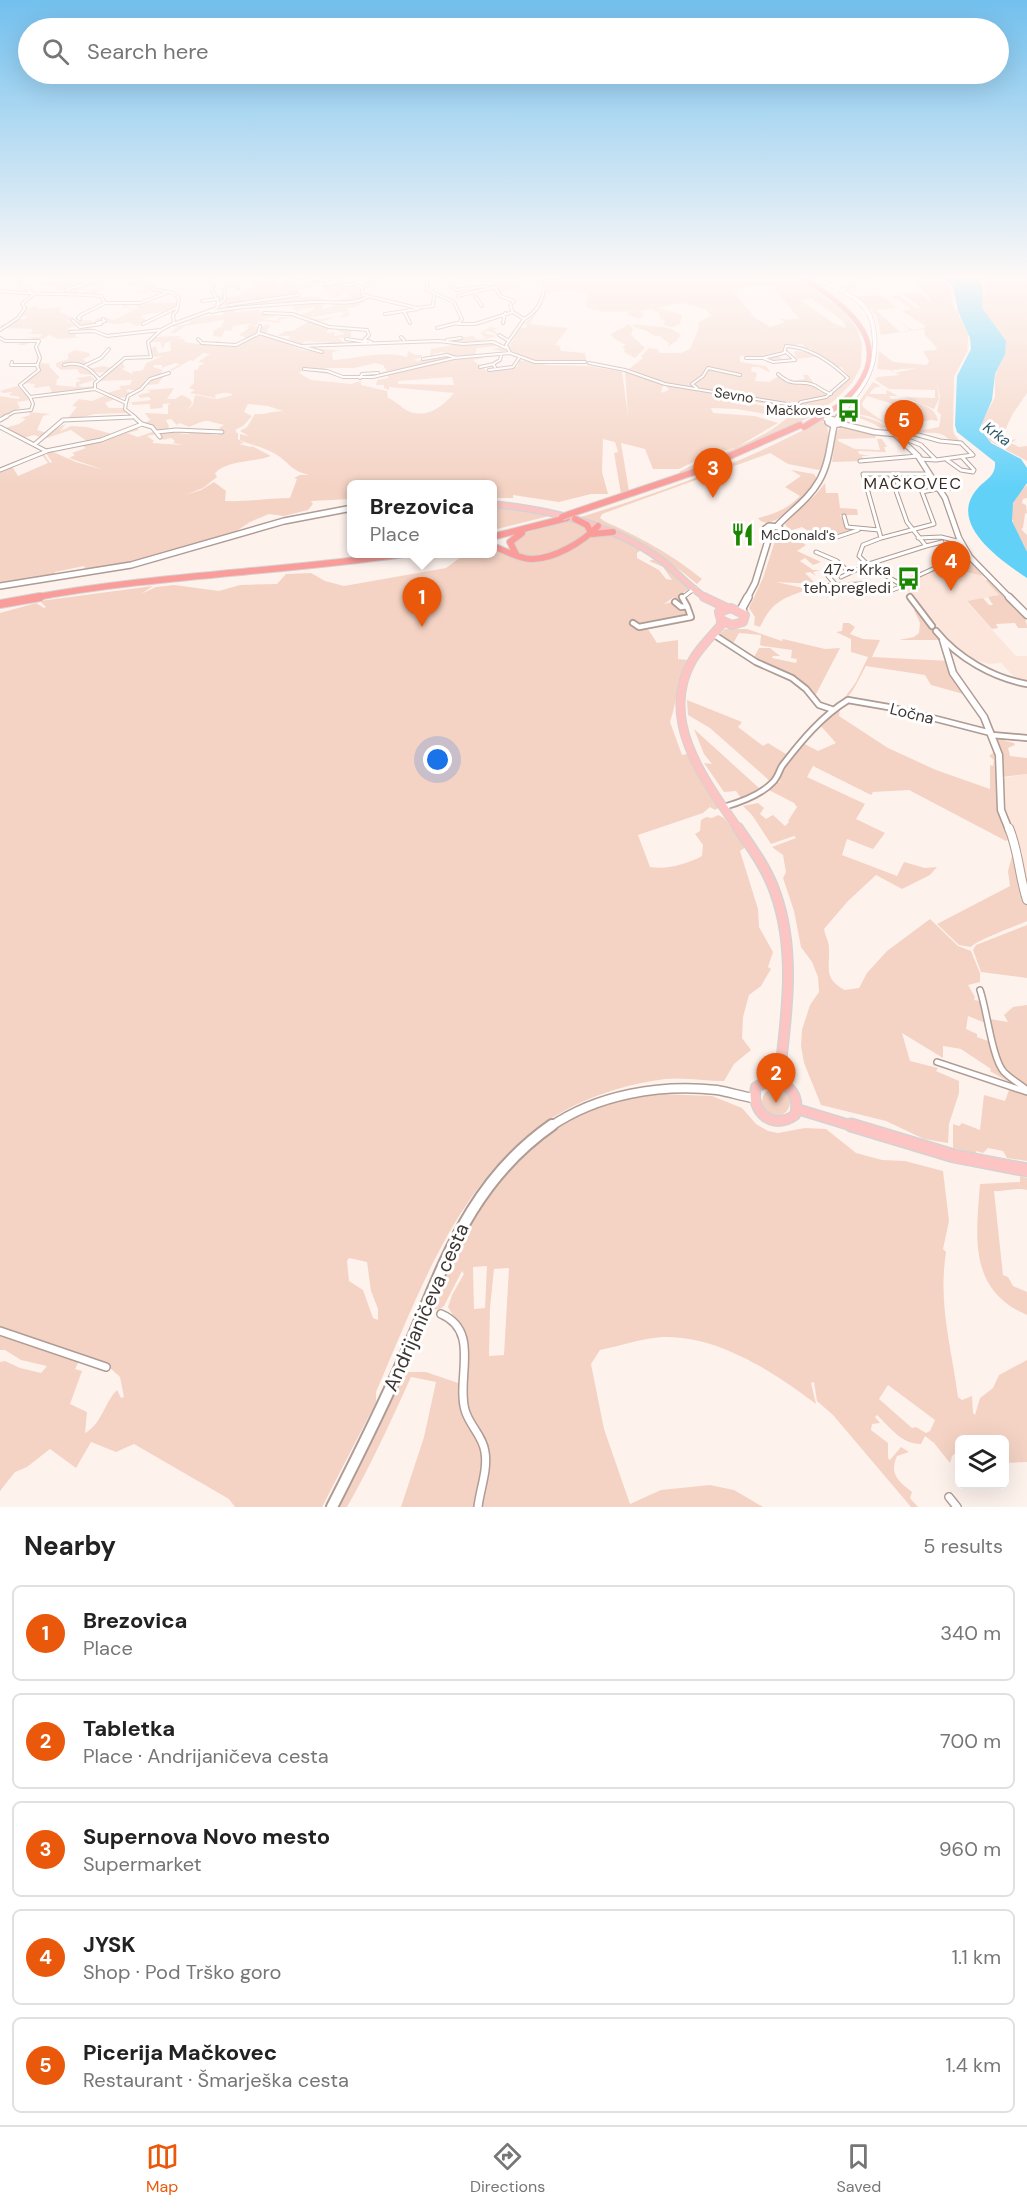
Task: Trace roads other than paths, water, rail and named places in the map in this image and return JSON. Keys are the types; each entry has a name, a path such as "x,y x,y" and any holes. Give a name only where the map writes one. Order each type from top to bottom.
{"highway":[{"path":"522,556 512,550 510,542 518,534 692,473 802,426 838,404 859,386 871,358 869,346"},
{"path":"497,533 570,517 586,525 588,534"},
{"path":"497,533 540,526"},
{"path":"497,548 532,559 547,556 588,534 598,526"},
{"path":"588,534 600,531 613,532"},
{"path":"0,602 103,583 347,557"},
{"path":"0,602 95,587 374,558"}],"main road":[{"path":"837,419 870,378 876,346"},
{"path":"837,419 842,421 842,424 834,426 828,423 828,420 837,419"},
{"path":"779,1080 786,994 784,924 763,864 692,758 681,718 682,689 695,656 714,635 722,627 740,624 745,620 742,612 757,579 771,534 766,532 766,527 777,526 809,495 820,480 827,461 834,426"},
{"path":"497,505 570,517 598,526 660,559 714,604 720,616 721,625 714,635"},
{"path":"0,586 111,570 176,554 288,519 347,509"},
{"path":"720,616 729,608 739,606 748,598"},
{"path":"714,604 742,612"},
{"path":"720,616 732,625"},
{"path":"779,1080 795,1095 797,1109 795,1115 785,1122 771,1121 759,1112 753,1098 760,1082 779,1080"},
{"name":"Andrijaničeva cesta","path":"332,1507 396,1377 455,1237 472,1206 493,1178 523,1146 562,1117 595,1101 630,1091 680,1088 715,1090 753,1098"},
{"path":"797,1109 954,1156 1027,1170"}],"street":[{"path":"0,420 14,412 31,410 33,404 30,396 20,386 24,380 39,370 40,358 36,346"},
{"path":"95,389 98,378 125,358 152,357 149,346"},
{"path":"302,347 326,346"},
{"path":"763,358 773,362 795,360 786,352 786,346"},
{"path":"797,406 831,394 847,376 821,356 806,351 800,346"},
{"path":"302,347 311,351"},
{"path":"302,347 322,352"},
{"path":"506,348 518,359"},
{"path":"86,365 101,358 109,349"},
{"path":"746,358 763,358 786,352"},
{"path":"487,361 510,353"},
{"path":"423,359 447,355 456,358"},
{"path":"304,369 374,380 419,364 476,355 499,356"},
{"path":"484,356 492,359"},
{"path":"489,370 502,358 499,356"},
{"path":"511,360 518,359"},
{"path":"480,367 513,367 518,359"},
{"name":"Sevno","path":"518,359 543,363 585,362 625,370 665,384 797,406 828,420"},
{"path":"12,362 11,364 38,365"},
{"path":"64,365 73,362 86,365 98,378"},
{"path":"404,367 411,368"},
{"path":"702,390 692,384 703,376 707,369 740,375"},
{"path":"329,371 339,375"},
{"path":"360,378 362,374 378,373"},
{"path":"160,437 157,432 132,417 125,409 132,393 141,389 150,379 169,374"},
{"path":"778,374 788,383 814,385 821,391 831,394"},
{"path":"30,396 95,389 126,403"},
{"path":"35,444 65,419 120,420 132,417"},
{"path":"0,470 48,451 101,440 142,424"},
{"path":"842,424 874,432 895,434 919,458 948,503 961,542 970,557 1027,615"},
{"path":"0,427 35,444 37,448 48,451"},
{"path":"157,432 173,430 222,432"},
{"path":"860,460 938,459 973,455 961,442 940,441 910,433 902,434 903,438 921,445 938,459"},
{"path":"947,459 961,470 973,472 974,470 962,457"},
{"path":"890,474 912,530 926,546"},
{"path":"881,538 862,475 929,474"},
{"path":"902,585 868,565 859,556 860,548 864,544 881,538 934,524 918,482 925,482"},
{"path":"922,492 951,488"},
{"path":"844,516 847,527 879,530"},
{"path":"831,539 864,529"},
{"path":"918,538 941,537 961,542"},
{"path":"841,577 868,565 942,542"},
{"path":"816,552 837,561 849,572"},
{"path":"816,586 869,585 892,590 948,562 970,557"},
{"path":"828,576 836,585"},
{"path":"633,623 639,627 691,617 681,597 695,588"},
{"path":"910,597 932,626"},
{"path":"675,602 681,607 687,606"},
{"path":"936,631 960,654 1000,677 1027,684"},
{"path":"714,635 756,663 792,678 806,689 819,705 834,710"},
{"path":"943,640 953,673 984,717 999,755 1001,810 1017,848 1021,884 1027,900"},
{"name":"Ločna","path":"724,807 753,797 776,780 781,766 802,740 848,700 862,701 991,734 1027,738"},
{"path":"980,990 987,1009 990,1034 1003,1071 1027,1091"},
{"path":"937,1062 1027,1091"},
{"path":"441,1314 450,1315 462,1334 465,1358 463,1400 465,1411 482,1440 485,1451 478,1507"},
{"path":"0,1331 106,1367"},
{"path":"949,1497 957,1507"}],"water":[{"path":"971,346 1006,346 1005,354 995,374 992,400 980,428 991,443 1021,459 1027,468 1027,483 1013,503 1012,521 1027,552 1027,578 991,551 972,527 968,514 970,501 995,467 995,462 957,432 955,425 957,376"}],"place":[{"name":"Mačkovec","path":"849,410"},
{"name":"Picerija Mačkovec","path":"904,450"},
{"name":"Supernova Novo mesto","path":"713,498"},
{"name":"McDonald's","path":"743,535"},
{"name":"47 ~ Krka teh.pregledi","path":"909,578"},
{"name":"JYSK","path":"951,591"},
{"name":"Brezovica","path":"422,627"},
{"name":"Tabletka","path":"776,1103"}],"district":[{"name":"MAČKOVEC","path":"913,483"}],"water label":[{"name":"Krka","path":"997,434"}]}
